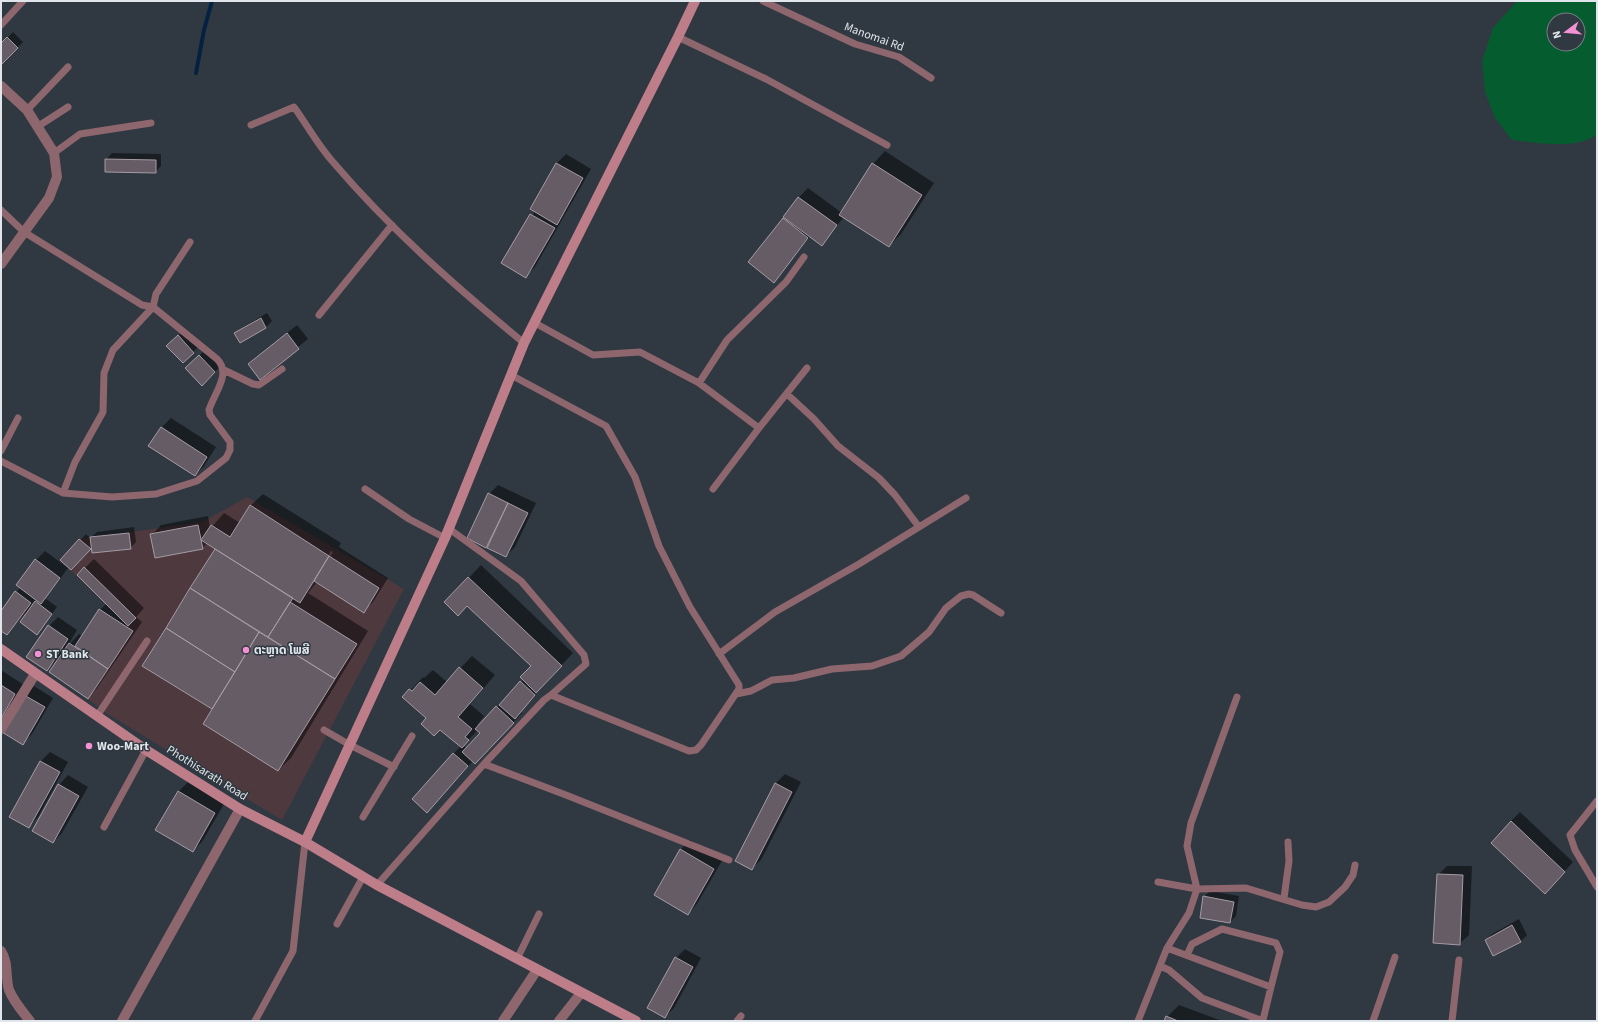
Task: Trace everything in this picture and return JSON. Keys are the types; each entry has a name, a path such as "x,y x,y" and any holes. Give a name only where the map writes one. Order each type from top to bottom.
{"street":[{"path":"305,842 445,538 524,343 695,1"},
{"path":"1,86 27,110 54,154 57,177 49,198 1,264"},
{"name":"Phothisarath Road","path":"1,649 146,750 240,809 305,842 377,885 636,1021"},
{"path":"1,729 35,674"},
{"path":"122,1021 240,809"},
{"path":"1,951 8,971 9,989 16,1004 30,1021"},
{"path":"503,1021 537,970"},
{"path":"559,1021 581,993"}],"lane":[{"path":"1,25 23,1"},
{"name":"Manomai Rd","path":"763,1 855,44 899,57 931,78"},
{"path":"678,37 766,80 887,145"},
{"path":"27,110 68,67"},
{"path":"37,127 68,107"},
{"path":"251,125 294,107 332,161 392,225 461,291 524,343"},
{"path":"54,154 80,134 151,123"},
{"path":"1,210 24,232 142,305 153,307 222,364 224,375 209,410 210,415 230,442 230,450 226,458 197,481 156,494 112,497 63,493 1,462"},
{"path":"319,315 392,225"},
{"path":"63,493 75,462 103,412 104,373 112,350 153,307 156,294 190,242"},
{"path":"699,383 727,340 786,282 804,257"},
{"path":"535,323 593,355 640,352 699,383 759,428"},
{"path":"224,370 253,384 259,385 282,368"},
{"path":"712,490 807,368"},
{"path":"512,375 606,426 635,477 659,546 690,607 739,685 736,694 701,745 696,750 688,751 551,695"},
{"path":"787,394 814,419 838,446 879,478 895,495 920,527"},
{"path":"1,451 18,418"},
{"path":"365,490 409,519 445,538"},
{"path":"719,654 775,612 920,527 966,498"},
{"path":"377,885 484,764 544,700 586,664 584,655 521,581 448,528"},
{"path":"736,694 751,691 772,680 794,678 832,670 872,666 901,656 929,632 946,608 961,596 969,594 974,595 1001,613"},
{"path":"97,716 147,641"},
{"path":"1138,1021 1167,948 1189,913 1197,889 1187,846 1191,823 1237,697"},
{"path":"324,730 394,767"},
{"path":"363,817 412,736"},
{"path":"104,827 146,750"},
{"path":"484,764 566,794 729,860"},
{"path":"1597,801 1570,835 1575,850 1597,887"},
{"path":"255,1021 293,951 305,842"},
{"path":"1284,898 1289,861 1288,842"},
{"path":"1158,882 1197,889 1246,888 1284,898 1302,905 1316,906 1329,902 1345,887 1353,875 1355,865"},
{"path":"337,924 363,877"},
{"path":"517,959 539,914"},
{"path":"1160,966 1169,970 1202,998 1263,1021 1280,952 1276,943 1222,929 1192,944 1187,955"},
{"path":"1167,948 1271,987"},
{"path":"1373,1021 1395,957"},
{"path":"1452,1021 1459,960"}],"shaded area":[{"name":"ຕະຫຼາດ ໂພສີ","path":"247,497 404,589 282,820 106,713 88,699 133,631 60,560 79,539 202,522"}],"green space":[{"path":"1517,1 1597,1 1597,134 1589,139 1568,144 1544,144 1512,140 1495,118 1485,92 1482,61 1493,28"}],"building":[{"path":"7,37 18,48 1,65 1,43"},
{"path":"105,159 156,160 156,173 105,172"},
{"path":"556,163 583,178 557,225 530,209"},
{"path":"872,163 922,195 889,247 839,215"},
{"path":"798,197 837,225 822,246 783,217"},
{"path":"530,214 555,228 526,278 501,263"},
{"path":"783,218 808,238 774,283 748,262"},
{"path":"261,318 266,328 240,343 234,333"},
{"path":"287,333 299,349 260,380 248,364"},
{"path":"178,335 194,353 183,363 166,346"},
{"path":"199,355 215,372 202,386 185,368"},
{"path":"161,427 207,457 195,476 148,446"},
{"path":"488,493 508,503 486,548 467,538"},
{"path":"508,503 528,513 506,557 487,548"},
{"path":"250,505 329,556 300,603 201,540 211,525 230,537"},
{"path":"198,525 203,549 155,558 150,534"},
{"path":"129,533 131,549 92,553 90,537"},
{"path":"79,539 91,549 71,570 60,560"},
{"path":"215,549 293,598 268,637 190,588"},
{"path":"329,556 379,588 364,613 314,581"},
{"path":"35,559 60,578 41,604 16,585"},
{"path":"84,567 136,618 128,626 77,575"},
{"path":"468,577 562,666 536,693 520,677 531,666 467,606 458,616 444,602"},
{"path":"190,588 259,632 235,672 166,628"},
{"path":"15,591 31,603 7,635 1,631 1,611"},
{"path":"35,601 52,614 37,635 20,622"},
{"path":"290,602 357,644 335,679 268,637"},
{"path":"99,609 133,631 108,669 75,646"},
{"path":"48,625 68,639 47,671 26,657"},
{"path":"166,628 235,672 212,709 142,666"},
{"path":"259,632 335,679 278,771 203,724"},
{"path":"69,643 108,669 88,699 49,672"},
{"path":"459,667 483,688 458,717 472,729 465,737 469,740 462,748 440,730 434,736 421,724 426,718 402,697 409,689 412,691 420,682 435,695"},
{"path":"520,681 535,695 515,719 499,705"},
{"path":"1,685 15,694 1,719"},
{"path":"24,695 45,707 23,745 2,732"},
{"path":"496,706 514,723 475,764 462,752 480,733 475,729"},
{"path":"453,753 468,766 427,813 412,799"},
{"path":"40,761 60,772 29,828 9,817"},
{"path":"775,783 792,792 752,870 735,861"},
{"path":"58,784 79,796 53,843 32,831"},
{"path":"178,791 215,813 193,852 155,830"},
{"path":"1511,821 1565,872 1545,894 1491,843"},
{"path":"680,849 714,869 688,915 654,895"},
{"path":"1437,874 1463,875 1460,945 1433,943"},
{"path":"1203,896 1234,902 1230,923 1200,918"},
{"path":"1512,925 1521,942 1493,956 1485,940"},
{"path":"675,957 693,967 665,1018 647,1008"},
{"path":"1166,1016 1178,1021 1164,1021"}],"waterway":[{"path":"196,73 204,30 212,1"}],"place":[{"name":"ຕະຫຼາດ ໂພສີ","path":"246,650"},
{"name":"ST Bank","path":"38,654"},
{"name":"Woo-Mart","path":"89,746"}]}
